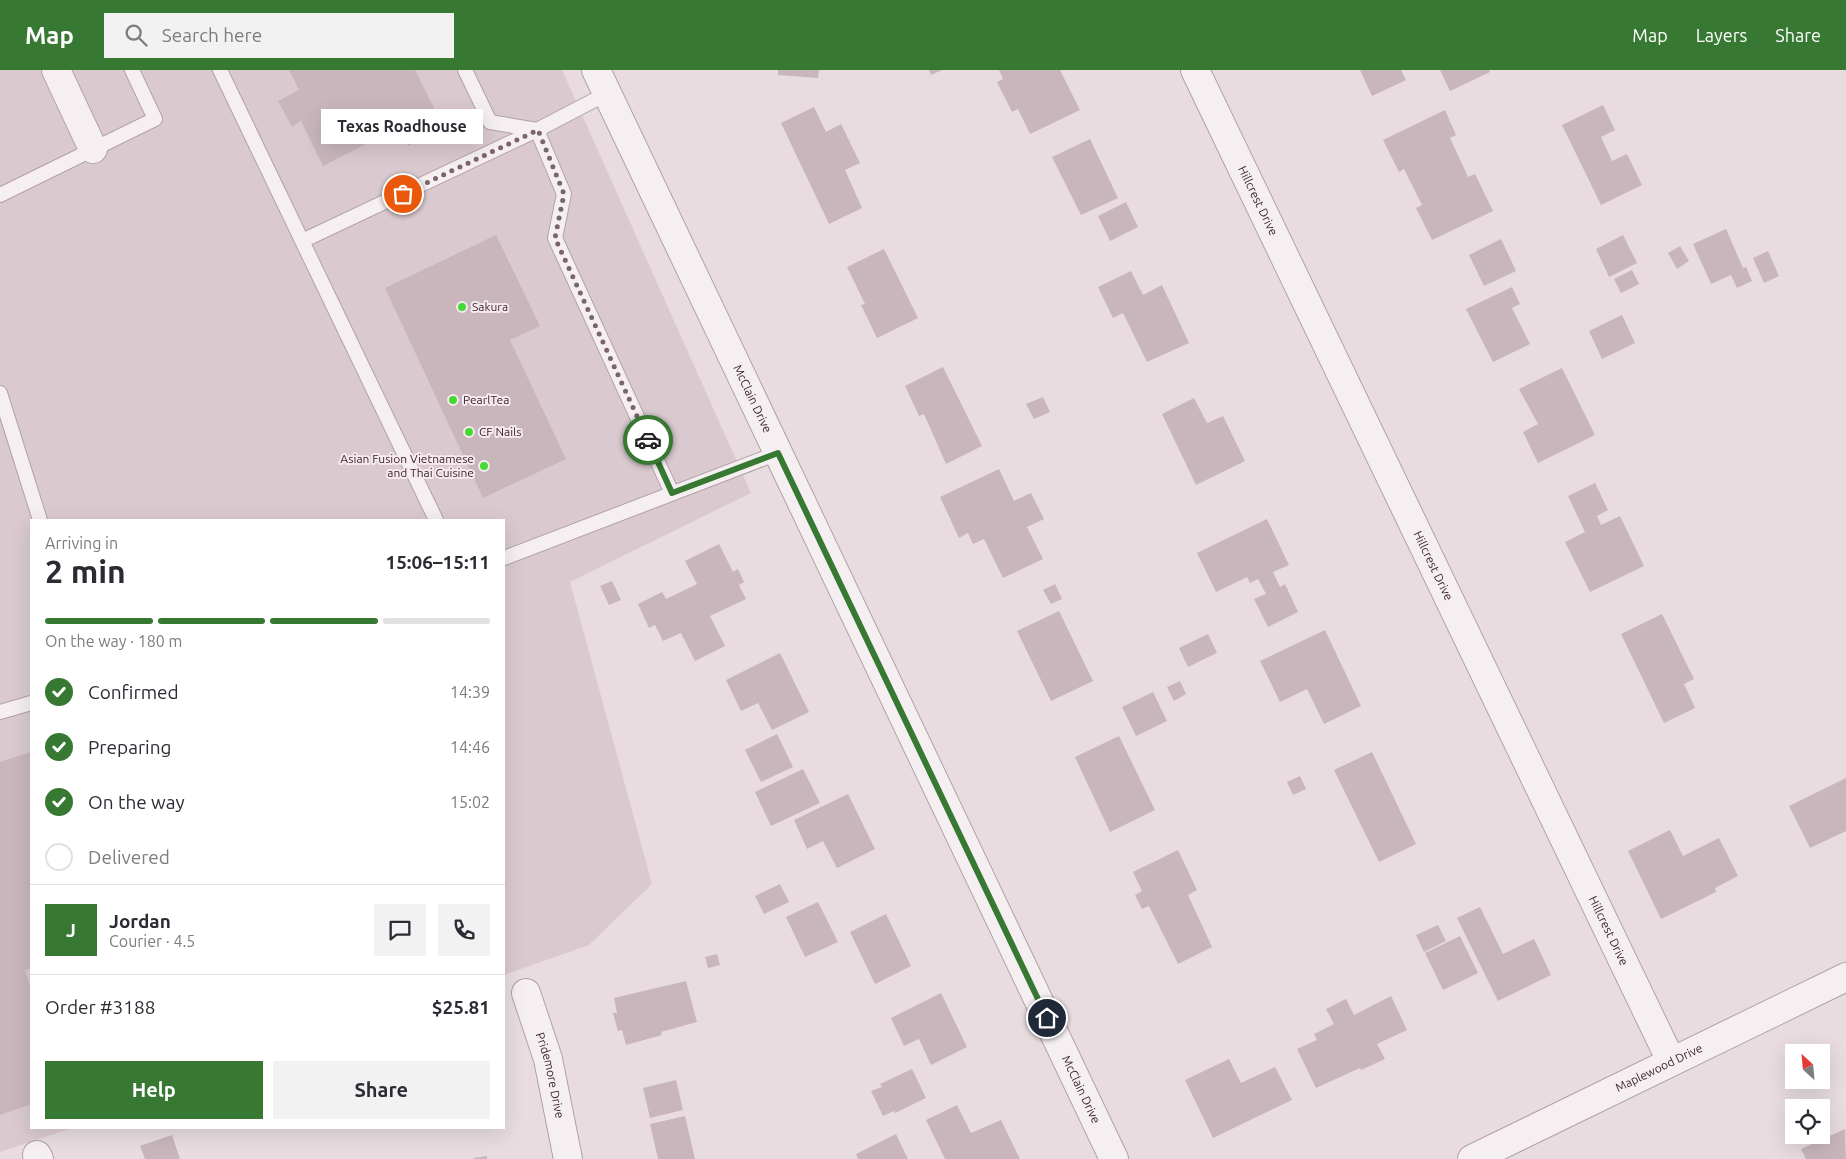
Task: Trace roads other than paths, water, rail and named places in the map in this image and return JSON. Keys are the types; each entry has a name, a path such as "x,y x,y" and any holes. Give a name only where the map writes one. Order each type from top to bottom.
{"street":[{"path":"56,70 93,149"},
{"name":"Hillcrest Drive","path":"1195,70 1670,1061"},
{"name":"McClain Drive","path":"602,82 1114,1159"},
{"name":"Maplewood Drive","path":"1472,1159 1846,977"},
{"name":"Pridemore Drive","path":"526,993 548,1059 568,1159"}],"lane":[{"path":"0,194 155,119 132,70"},
{"path":"220,70 436,519"},
{"path":"465,70 490,122 538,130"},
{"path":"302,241 538,130 602,82"},
{"path":"538,130 564,194 555,238 672,493"},
{"path":"0,393 40,519"},
{"path":"505,558 778,453"},
{"path":"0,712 30,703"}],"place":[{"name":"Texas Roadhouse","path":"403,194"},
{"name":"Sakura","path":"462,307"},
{"name":"PearlTea","path":"453,400"},
{"name":"CF Nails","path":"469,432"},
{"name":"Asian Fusion Vietnamese and Thai Cuisine","path":"484,466"}]}
